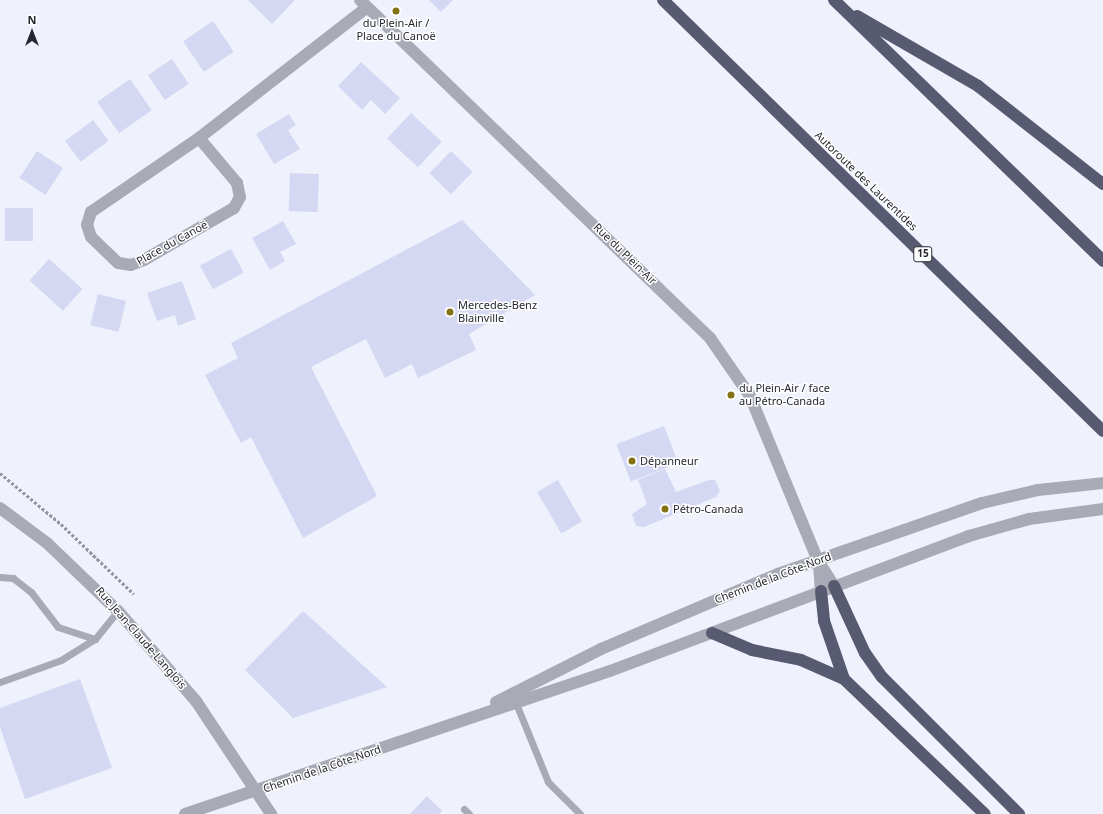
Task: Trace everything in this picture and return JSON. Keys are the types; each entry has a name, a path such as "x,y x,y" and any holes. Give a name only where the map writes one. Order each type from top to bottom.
{"highway":[{"name":"Autoroute des Laurentides","path":"663,0 1103,431"},
{"path":"837,3 978,86 1103,184"},
{"path":"837,3 1103,261"},
{"path":"834,586 865,652 882,677 1019,814"},
{"path":"821,591 824,621 844,679"},
{"path":"712,633 752,650 801,660 844,679 985,814"}],"street":[{"name":"Place du Canoë","path":"199,138 237,183 240,197 234,208 144,260 131,265 118,263 91,237 87,225 91,212 199,138 363,4"},
{"name":"Rue du Plein-Air","path":"363,4 710,338 739,376 753,403 818,561 834,586"},
{"name":"Chemin de la Côte-Nord","path":"185,814 258,791 459,720 514,697 661,622 818,561 982,503 1038,490 1102,483"},
{"name":"Rue Jean-Claude-Langlois","path":"0,508 47,543 118,610 196,701 258,791 270,814"},
{"name":"Chemin de la Côte-Nord","path":"514,697 712,633 834,586 990,529 1050,515 1103,509"},
{"name":"Rue du Plein-Air","path":"818,561 821,591"}],"lane":[{"path":"0,577 13,578 31,592 58,627 96,639"},
{"path":"0,682 61,660 96,639 118,610"},
{"path":"514,697 548,782 580,814"}],"path":[{"path":"0,473 61,524 134,594"}],"building":[{"path":"248,0 295,0 272,24"},
{"path":"429,0 453,0 441,12"},
{"path":"213,21 234,52 204,72 183,41"},
{"path":"172,59 189,84 165,100 148,75"},
{"path":"361,62 400,98 385,114 371,100 362,110 338,86"},
{"path":"130,79 152,110 119,133 97,102"},
{"path":"411,113 442,142 418,167 387,139"},
{"path":"289,114 296,125 288,130 300,149 274,164 256,134"},
{"path":"93,120 109,141 81,162 65,141"},
{"path":"37,151 63,168 46,195 20,178"},
{"path":"451,151 473,172 451,194 429,173"},
{"path":"290,173 319,174 318,212 289,211"},
{"path":"5,208 33,208 33,241 5,241"},
{"path":"462,220 535,295 469,334 476,350 418,378 412,364 385,378 366,339 311,367 377,496 303,538 251,437 241,443 205,375 238,358 231,343"},
{"path":"283,221 296,244 280,252 285,261 270,270 252,238"},
{"path":"231,249 244,273 213,289 200,265"},
{"path":"49,259 82,289 63,311 30,281"},
{"path":"182,281 196,319 178,326 175,315 157,321 147,293"},
{"path":"98,294 126,301 118,332 90,325"},
{"path":"664,426 678,463 631,482 616,444"},
{"path":"665,469 676,492 709,480 715,480 720,491 716,497 644,527 636,526 632,514 647,504 638,480"},
{"path":"558,480 582,522 561,534 537,492"},
{"path":"303,611 387,687 293,718 245,670"},
{"path":"80,679 112,768 25,799 0,727 0,708"},
{"path":"427,796 442,811 439,814 410,814"}],"place":[{"name":"du Plein-Air / Place du Canoë","path":"396,11"},
{"name":"Mercedes-Benz Blainville","path":"450,312"},
{"name":"du Plein-Air / face au Pétro-Canada","path":"731,395"},
{"name":"Dépanneur","path":"632,461"},
{"name":"Pétro-Canada","path":"665,509"}]}
